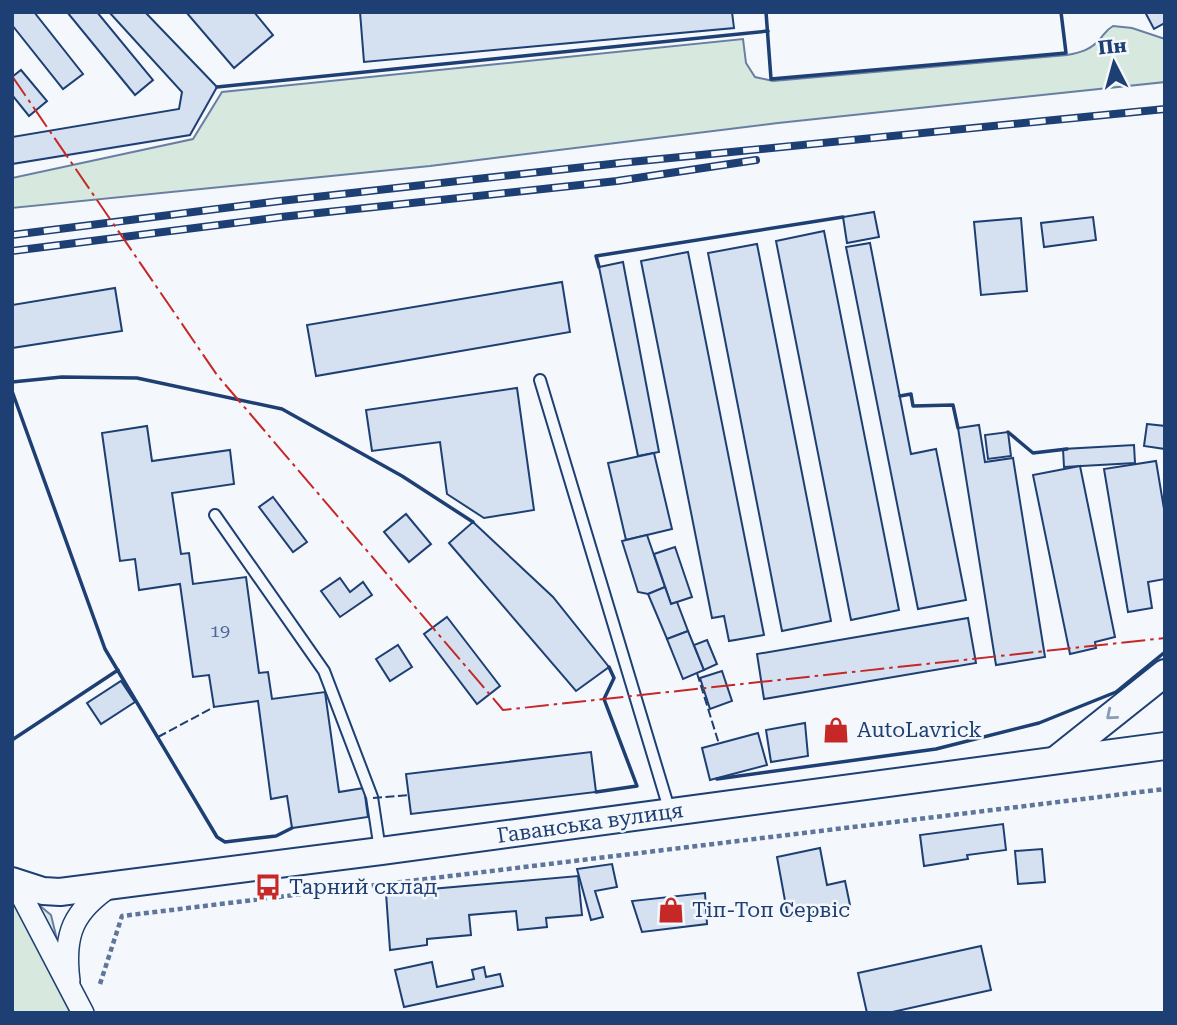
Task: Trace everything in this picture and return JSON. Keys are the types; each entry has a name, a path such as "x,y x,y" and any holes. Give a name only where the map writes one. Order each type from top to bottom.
{"street":[{"path":"1056,760 1165,673"},
{"name":"Гаванська вулиця","path":"14,882 51,891 112,885 1165,746"},
{"path":"14,882 83,1013"},
{"path":"70,990 67,950 72,927 86,905 112,885"}],"lane":[{"path":"540,380 670,812"},
{"path":"215,515 324,671 372,797 380,851"}],"path":[{"path":"100,984 122,916 1165,789"}],"shaded area":[{"path":"1113,26 1132,28 1165,39 1165,82 778,123 430,166 12,208 12,178 193,139 222,92 743,39 746,63 755,77 773,81 1067,55 1089,48"},
{"path":"12,882 51,915 75,1013 12,1013"}],"building":[{"path":"12,12 34,12 83,74 63,89 12,25"},
{"path":"67,12 97,12 153,80 135,95"},
{"path":"109,12 145,12 217,87 190,135 12,164 12,137 179,109 182,92"},
{"path":"186,12 254,12 273,35 234,68"},
{"path":"360,12 732,12 734,28 364,62"},
{"path":"1145,12 1165,12 1165,23 1154,29"},
{"path":"21,70 47,101 29,116 12,95 12,77"},
{"path":"874,212 879,237 847,243 843,217"},
{"path":"1093,217 1096,240 1044,247 1041,223"},
{"path":"1021,218 1027,291 981,295 974,222"},
{"path":"824,231 899,610 851,620 776,241"},
{"path":"870,243 911,454 936,449 966,600 918,609 846,247"},
{"path":"757,244 831,621 782,631 708,253"},
{"path":"688,252 764,635 729,641 724,616 712,618 641,261"},
{"path":"623,262 659,452 638,456 599,267"},
{"path":"562,282 570,332 316,376 307,325"},
{"path":"115,288 122,331 12,348 12,305"},
{"path":"517,388 534,510 484,518 447,494 440,442 372,451 366,410"},
{"path":"1147,424 1165,426 1165,449 1144,446"},
{"path":"979,425 985,462 1013,458 1045,657 996,665 958,428"},
{"path":"147,426 152,461 230,450 234,484 172,493 181,554 189,553 193,584 246,577 259,673 268,672 272,699 325,692 339,792 364,788 368,817 292,828 287,796 271,799 258,701 214,707 209,675 193,677 180,584 139,590 135,559 120,561 102,433"},
{"path":"1008,432 1011,456 988,459 985,435"},
{"path":"1134,445 1135,463 1064,467 1063,449"},
{"path":"654,453 672,529 626,540 608,463"},
{"path":"1156,461 1165,515 1165,579 1148,582 1152,608 1128,612 1104,469"},
{"path":"1080,466 1115,637 1095,642 1096,648 1070,654 1033,475"},
{"path":"273,497 307,542 293,552 259,507"},
{"path":"406,514 431,544 409,562 384,532"},
{"path":"473,522 553,597 609,667 576,691 449,543"},
{"path":"647,535 665,587 648,594 638,592 622,541"},
{"path":"675,547 692,597 671,604 654,554"},
{"path":"340,578 350,592 363,582 372,595 340,617 321,591"},
{"path":"665,587 671,604 677,602 688,631 667,639 648,594"},
{"path":"447,617 500,686 477,704 424,634"},
{"path":"968,618 976,663 764,699 757,654"},
{"path":"688,631 704,670 683,679 667,639"},
{"path":"707,640 717,664 704,670 694,645"},
{"path":"398,645 412,667 390,681 376,659"},
{"path":"722,671 732,701 710,709 700,678"},
{"path":"121,681 135,702 101,724 87,703"},
{"path":"805,723 808,756 771,762 766,730"},
{"path":"758,733 767,765 710,780 702,748"},
{"path":"591,752 596,792 411,814 406,774"},
{"path":"1003,824 1006,850 967,855 968,859 924,866 920,835"},
{"path":"820,848 827,885 845,881 850,905 788,917 777,857"},
{"path":"1042,849 1045,882 1018,884 1015,851"},
{"path":"612,864 617,887 595,891 603,917 591,920 577,869"},
{"path":"578,876 582,915 546,918 547,927 518,930 516,911 469,915 471,935 427,939 427,945 390,950 386,893"},
{"path":"705,893 707,924 642,932 632,901"},
{"path":"981,946 991,990 888,1013 867,1013 858,973"},
{"path":"432,962 437,987 474,979 472,970 484,967 486,977 500,974 503,986 404,1007 395,970"}],"railway":[{"path":"12,235 280,201 620,163 1165,109"},
{"path":"12,251 281,217 617,181 756,160"}],"fence":[{"path":"697,673 719,744"},
{"path":"158,737 214,707"},
{"path":"373,798 409,795"}],"wall":[{"path":"766,12 771,79 1066,53 1061,12"},
{"path":"217,87 768,31"},
{"path":"599,267 596,256 843,217"},
{"path":"12,382 62,377 137,378 282,409 402,476 473,522"},
{"path":"12,391 105,649 217,837 225,842 276,836 292,828"},
{"path":"900,396 911,394 913,406 953,405 958,428"},
{"path":"1008,432 1033,453 1067,449"},
{"path":"717,779 936,749 1039,723 1116,692 1165,652"},
{"path":"596,792 637,786 604,699 614,678 609,667"},
{"path":"12,740 118,670"}],"power":[{"path":"12,76 217,375 503,710 1165,638"}],"place":[{"name":"AutoLavrick","path":"836,730"},
{"name":"Тарний склад","path":"268,887"},
{"name":"Тіп-Топ Сервіс","path":"671,910"}]}
